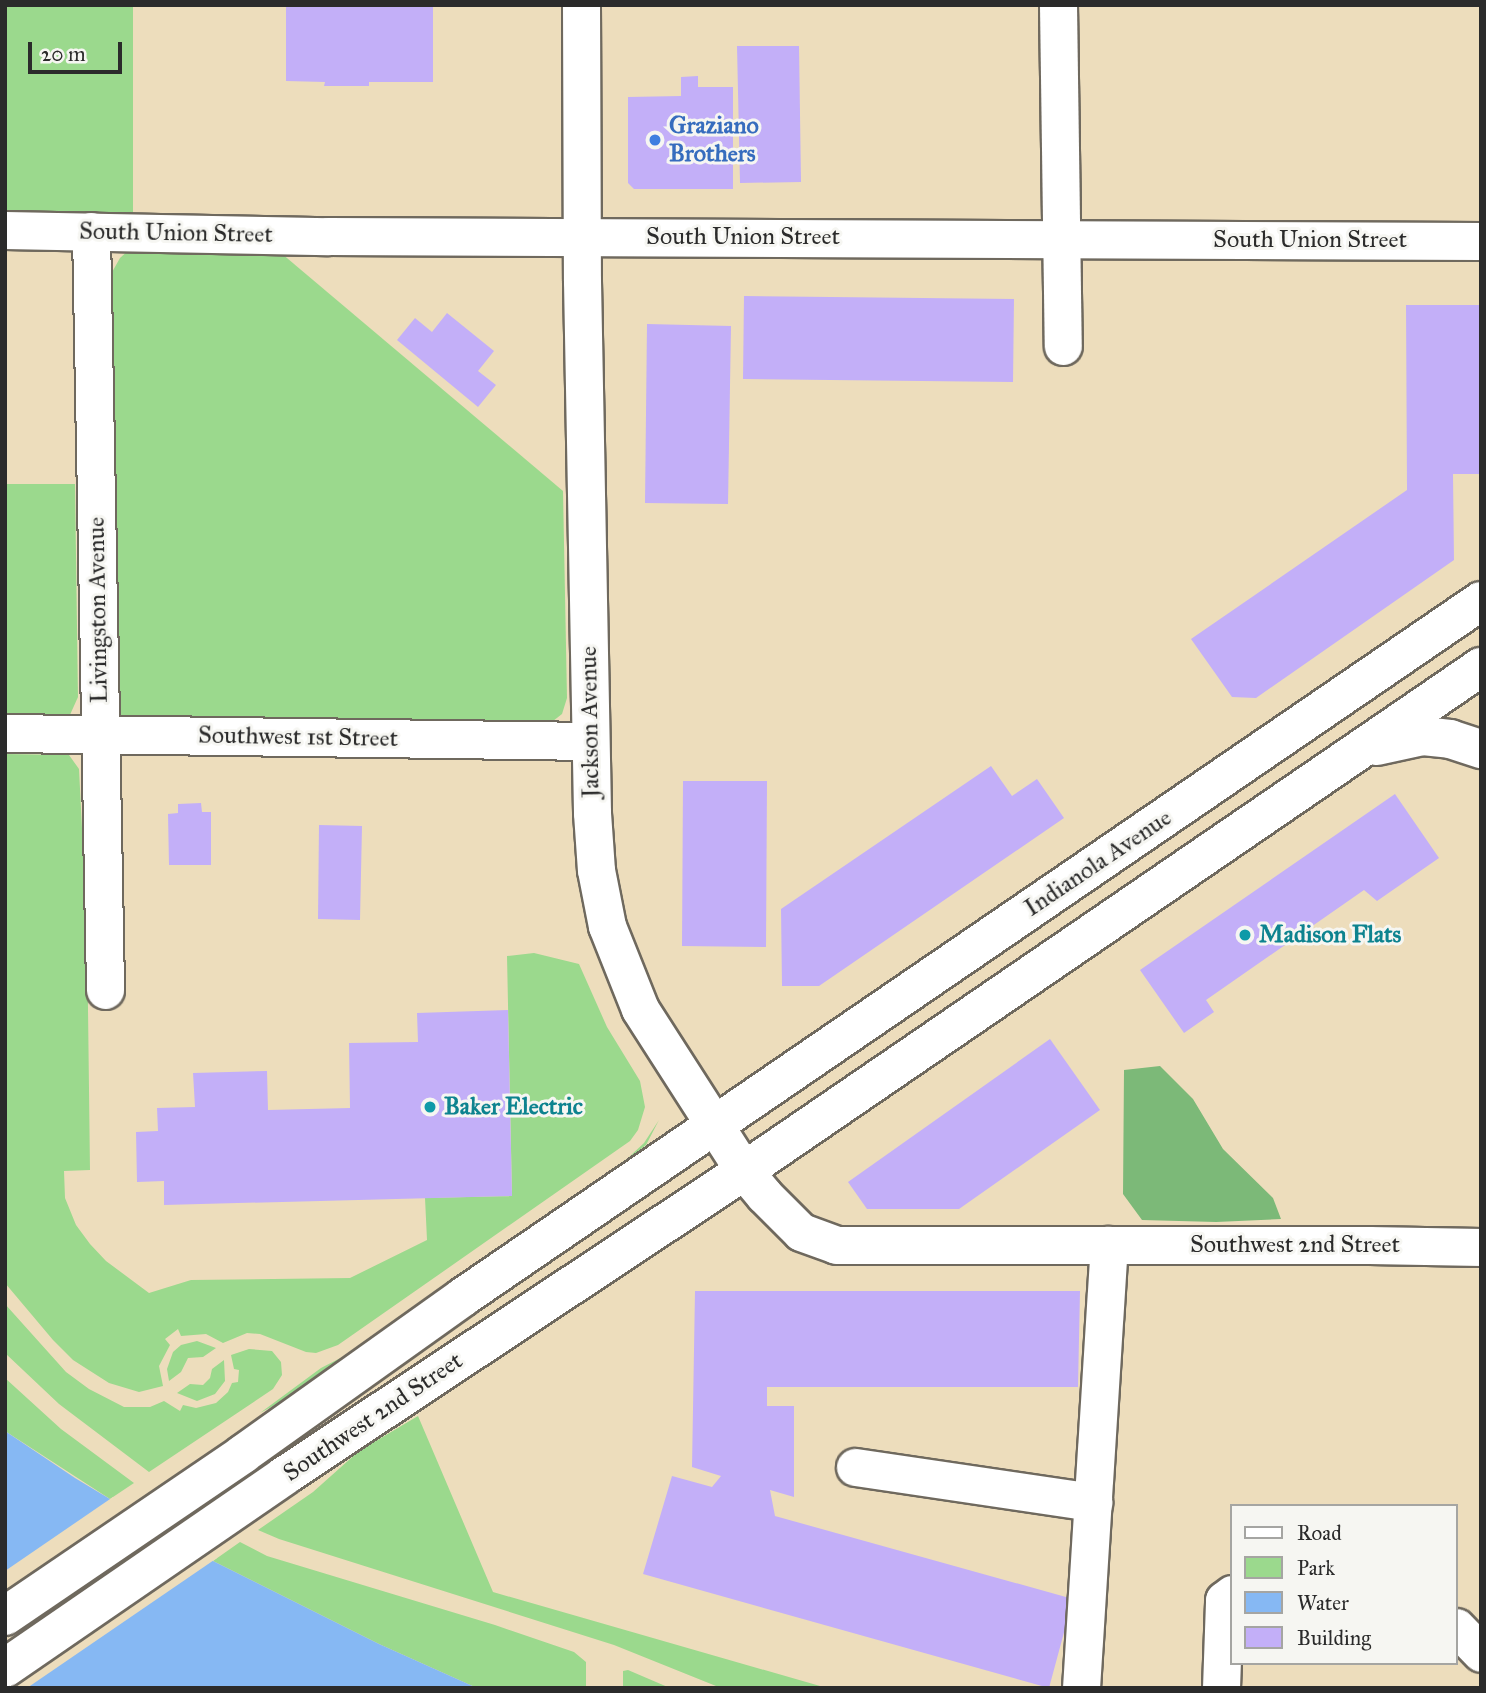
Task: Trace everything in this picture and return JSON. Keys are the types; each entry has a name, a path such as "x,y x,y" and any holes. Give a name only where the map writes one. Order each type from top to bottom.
{"main road":[{"name":"Indianola Avenue","path":"715,1125 1481,601"},
{"path":"744,1171 1481,667"},
{"path":"1357,751 1423,736 1450,739 1481,749"},
{"name":"Southwest 2nd Street","path":"5,1616 243,1454 463,1297 715,1125"},
{"name":"Southwest 2nd Street","path":"5,1668 284,1476 744,1171"}],"street":[{"name":"Jackson Avenue","path":"581,5 590,741 594,851 600,898 613,946 645,1018 744,1171"},
{"path":"1058,5 1063,346"},
{"name":"South Union Street","path":"5,230 340,236 1481,241"},
{"name":"Livingston Avenue","path":"91,231 105,990"},
{"name":"Southwest 1st Street","path":"5,733 590,741"},
{"name":"Southwest 2nd Street","path":"744,1171 801,1232 835,1245 1481,1247"},
{"path":"1080,1688 1109,1245"},
{"path":"855,1466 1093,1502"},
{"path":"1222,1688 1224,1600 1230,1596"},
{"path":"1458,1629 1481,1653"}],"green space":[{"path":"5,5 133,5 133,217 5,216"},
{"path":"131,248 281,253 563,491 567,698 562,714 553,721 540,723 123,718 118,712 107,299 111,274 120,258"},
{"path":"5,484 75,484 78,697 69,717 5,720"},
{"path":"5,754 69,755 79,769 87,927 90,1170 64,1171 65,1198 76,1225 90,1244 106,1261 149,1293 191,1280 350,1278 427,1240 425,1198 512,1196 507,956 534,953 579,964 607,1027 640,1081 645,1107 638,1130 630,1141 338,1345 316,1353 306,1352 260,1334 247,1333 223,1343 206,1334 181,1336 178,1329 165,1339 170,1345 159,1366 163,1386 139,1392 109,1383 73,1360 5,1283"},
{"path":"1160,1066 1193,1099 1223,1149 1273,1198 1281,1219 1216,1222 1142,1220 1123,1194 1124,1070"},
{"path":"659,1120 646,1145 629,1159 303,1390 260,1413 321,1368 356,1350 628,1158 644,1143"},
{"path":"5,1304 66,1372 89,1389 124,1407 150,1407 164,1401 180,1411 183,1405 196,1408 216,1403 228,1392 232,1383 238,1382 239,1370 234,1369 231,1355 249,1349 272,1351 281,1362 282,1375 273,1389 149,1472 59,1404 5,1353"},
{"path":"197,1341 216,1348 203,1357 188,1358 181,1372 169,1381 167,1369 173,1352 181,1345"},
{"path":"224,1360 225,1381 215,1394 197,1401 177,1393 190,1384 203,1385 210,1378 212,1369"},
{"path":"5,1378 61,1429 134,1483 110,1499 5,1431"},
{"path":"418,1416 493,1592 827,1688 721,1688 614,1645 279,1539 258,1530 313,1492 359,1451"},
{"path":"240,1542 267,1556 495,1625 574,1652 586,1662 586,1688 477,1688 379,1644 213,1561"},
{"path":"628,1670 670,1688 623,1688 623,1671"}],"water":[{"path":"5,1431 75,1478 213,1561 379,1644 477,1688 5,1688"}],"pier":[{"path":"113,1497 217,1558 27,1688 5,1688 5,1571"}],"building":[{"path":"286,5 433,5 433,82 369,82 369,86 324,86 325,82 286,81"},
{"path":"737,46 799,46 801,182 740,183"},
{"path":"698,76 698,87 733,87 733,189 634,189 628,183 628,97 681,96 681,77"},
{"path":"744,296 1014,299 1013,382 743,379"},
{"path":"1406,305 1481,305 1481,474 1453,474 1454,560 1256,698 1232,697 1191,639 1407,490"},
{"path":"447,313 494,351 478,371 496,385 478,407 397,340 415,318 432,332"},
{"path":"647,324 731,326 728,504 645,503"},
{"path":"991,766 1012,796 1037,779 1064,818 819,986 782,986 781,909"},
{"path":"683,781 767,781 766,947 682,946"},
{"name":"Madison Flats","path":"1395,794 1439,858 1377,901 1364,890 1206,1000 1214,1012 1184,1033 1140,970"},
{"path":"201,803 202,812 211,812 211,865 169,865 168,814 178,813 178,804"},
{"path":"319,825 362,826 360,920 318,919"},
{"name":"Baker Electric","path":"508,1010 512,1196 164,1205 164,1181 137,1182 136,1132 158,1131 157,1108 195,1107 193,1073 267,1071 268,1110 350,1108 349,1043 418,1042 417,1013"},
{"path":"1050,1039 1100,1110 959,1209 867,1209 848,1182"},
{"path":"695,1291 1080,1291 1078,1387 767,1387 767,1406 794,1406 794,1497 770,1490 775,1516 1073,1599 1049,1688 643,1574 672,1476 712,1487 721,1476 692,1467"}],"place":[{"name":"Graziano Brothers","path":"655,140"},
{"name":"Madison Flats","path":"1245,935"},
{"name":"Baker Electric","path":"430,1107"}]}
